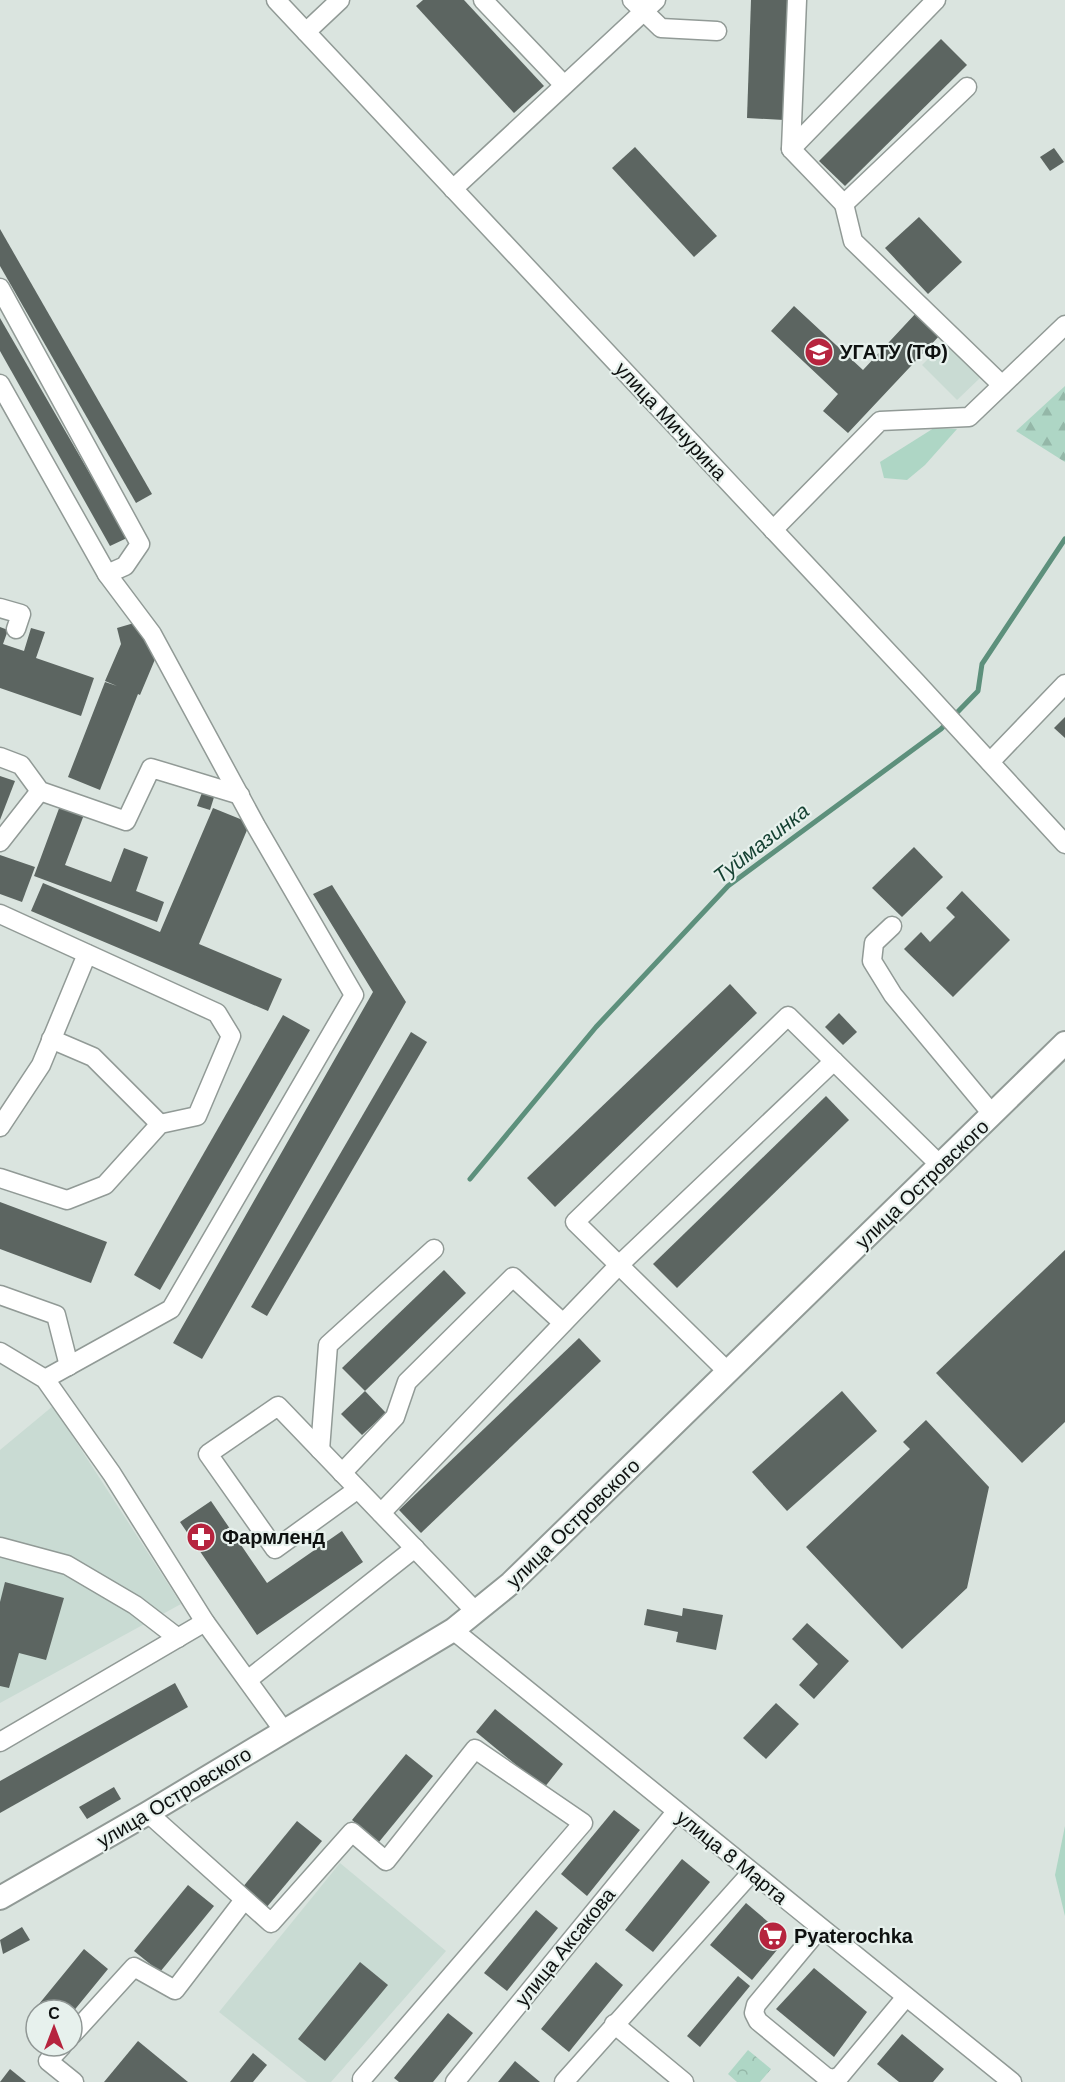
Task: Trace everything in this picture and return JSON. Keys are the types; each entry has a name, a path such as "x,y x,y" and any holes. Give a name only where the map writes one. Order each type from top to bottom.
{"main road":[{"name":"улица Островского","path":"0,1898 148,1814 453,1630 476,1612 512,1583 1065,1043"}],"street":[{"name":"улица Мичурина","path":"276,0 1065,844"},
{"path":"306,32 340,0"},
{"path":"483,0 564,85"},
{"path":"797,0 791,149 844,204 853,241 1002,385"},
{"path":"791,149 936,0"},
{"path":"453,189 564,85 644,4 662,28 717,32"},
{"path":"844,204 967,87"},
{"path":"0,288 140,544 125,566 107,574"},
{"path":"773,530 880,421 969,417 1065,325"},
{"path":"0,384 107,574 152,634 240,795 354,995 171,1310 45,1379"},
{"path":"0,608 21,614 16,629"},
{"path":"990,762 1065,684"},
{"path":"0,757 21,765 40,791 126,821 151,768 240,795"},
{"path":"0,842 40,791"},
{"path":"0,914 217,1013 231,1036 196,1116 160,1124 105,1185 67,1200 0,1178"},
{"path":"892,926 874,943 872,961 893,995 993,1115"},
{"path":"0,1127 40,1065 87,954"},
{"path":"728,1372 575,1222 788,1016 940,1166"},
{"path":"51,1039 93,1057 160,1124"},
{"path":"381,1513 619,1265 834,1061"},
{"path":"320,1449 328,1345 434,1249"},
{"path":"342,1473 394,1417 407,1382 513,1277 564,1323"},
{"path":"0,1295 56,1315 69,1366"},
{"path":"0,1352 45,1379 112,1474 205,1622 249,1679 284,1731"},
{"path":"358,1489 275,1549 208,1454 278,1406 320,1449 476,1612"},
{"path":"0,1547 67,1564 135,1605 178,1638"},
{"path":"249,1679 415,1548"},
{"path":"0,1742 205,1622"},
{"name":"улица 8 Марта","path":"453,1630 1012,2082"},
{"path":"148,1814 271,1923 352,1832 386,1861 475,1749 583,1823 362,2081"},
{"name":"улица Аксакова","path":"455,2082 676,1812"},
{"path":"564,2082 751,1873"},
{"path":"84,2022 134,1968 175,1990 244,1900"},
{"path":"820,1928 756,2005 754,2013 758,2021 817,2078 830,2079 840,2076 906,1997"},
{"path":"614,2024 684,2082"},
{"path":"51,2058 48,2061 74,2082"}],"shaded area":[{"name":"УГАТУ (ТФ)","path":"946,341 981,377 957,400 922,365"},
{"path":"53,1406 181,1604 0,1703 0,1450"},
{"path":"340,1863 446,1951 331,2082 307,2082 219,2012"}],"green space":[{"path":"1065,386 1065,462 1016,431"},
{"path":"934,428 957,429 925,465 907,480 884,478 880,462"},
{"path":"1065,1826 1065,1916 1055,1875"},
{"path":"748,2050 771,2069 760,2082 737,2082 728,2074"}],"building":[{"path":"423,0 464,0 544,86 514,113 416,6"},
{"path":"751,0 788,0 784,120 747,118"},
{"path":"941,39 967,65 845,186 819,161"},
{"path":"635,147 717,236 694,257 612,168"},
{"path":"1054,148 1064,162 1050,171 1040,157"},
{"path":"919,217 962,262 928,294 885,248"},
{"path":"0,229 152,494 136,503 0,266"},
{"name":"УГАТУ (ТФ)","path":"794,306 863,370 917,312 941,334 848,433 823,411 838,394 771,331"},
{"path":"0,318 127,538 110,546 0,351"},
{"path":"134,623 156,657 140,695 138,694 100,790 68,777 105,682 117,686 105,681 121,644 117,628"},
{"path":"0,627 8,630 3,644 24,651 31,628 45,632 36,658 94,678 81,716 0,688"},
{"path":"1065,717 1065,738 1054,728"},
{"path":"0,776 15,781 0,820"},
{"path":"203,790 215,794 210,810 197,806"},
{"path":"61,803 85,812 65,865 111,882 124,848 148,857 136,891 164,902 157,922 34,876"},
{"path":"213,808 250,823 199,944 282,979 268,1011 31,911 43,883 160,932"},
{"path":"914,847 943,877 902,917 872,888"},
{"path":"0,855 35,867 22,902 0,894"},
{"path":"332,885 406,1002 202,1359 173,1343 373,992 313,894"},
{"path":"962,891 1010,940 953,997 904,949 921,932 930,942 955,917 946,908"},
{"path":"730,984 757,1013 555,1207 527,1178"},
{"path":"839,1013 857,1032 843,1045 825,1027"},
{"path":"283,1015 310,1030 160,1290 134,1275"},
{"path":"411,1032 427,1042 267,1316 251,1307"},
{"path":"826,1096 849,1120 677,1288 653,1264"},
{"path":"0,1202 107,1242 91,1283 0,1249"},
{"path":"1065,1250 1065,1422 1022,1463 936,1373"},
{"path":"444,1270 466,1293 365,1391 342,1368"},
{"path":"579,1338 601,1361 421,1533 399,1510"},
{"path":"365,1391 386,1413 362,1435 341,1414"},
{"path":"842,1391 877,1431 787,1511 752,1472"},
{"path":"926,1420 989,1487 967,1588 902,1649 806,1547 910,1449 903,1442"},
{"path":"211,1501 267,1583 342,1531 363,1562 257,1635 180,1522"},
{"path":"5,1582 64,1598 46,1660 19,1653 9,1688 0,1686 0,1602"},
{"path":"683,1608 723,1615 716,1650 676,1642 678,1632 644,1625 647,1609 682,1616"},
{"path":"807,1623 849,1661 814,1699 799,1685 818,1664 792,1639"},
{"path":"175,1683 188,1707 0,1813 0,1781"},
{"path":"776,1703 799,1724 766,1759 743,1738"},
{"path":"495,1709 563,1764 544,1788 476,1732"},
{"path":"406,1754 433,1776 379,1842 352,1820"},
{"path":"114,1787 121,1799 87,1819 79,1807"},
{"path":"614,1810 640,1830 587,1896 561,1874"},
{"path":"297,1821 322,1841 266,1908 242,1888"},
{"path":"682,1859 710,1882 653,1952 625,1930"},
{"path":"188,1885 214,1906 160,1972 134,1951"},
{"path":"746,1903 787,1938 752,1980 710,1945"},
{"path":"536,1910 558,1928 507,1991 484,1973"},
{"path":"22,1927 30,1940 3,1954 0,1940"},
{"path":"84,1949 108,1969 84,1998 44,1998"},
{"path":"360,1962 388,1985 325,2061 298,2039"},
{"path":"596,1962 623,1985 569,2052 541,2029"},
{"path":"814,1968 867,2012 834,2057 776,2009"},
{"path":"738,1976 750,1986 700,2047 687,2036"},
{"path":"448,2013 473,2033 433,2082 399,2082 394,2078"},
{"path":"902,2034 944,2069 933,2082 899,2082 877,2064"},
{"path":"138,2041 188,2082 104,2082"},
{"path":"253,2053 267,2065 253,2082 230,2082"},
{"path":"515,2061 540,2082 498,2082"},
{"path":"10,2069 26,2082 0,2082"}],"waterway":[{"name":"Туймазинка","path":"470,1179 596,1027 728,886 941,729 978,691 982,664 1065,539"}],"place":[{"name":"УГАТУ (ТФ)","path":"819,352"},
{"name":"Фармленд","path":"201,1537"},
{"name":"Pyaterochka","path":"773,1936"}]}
